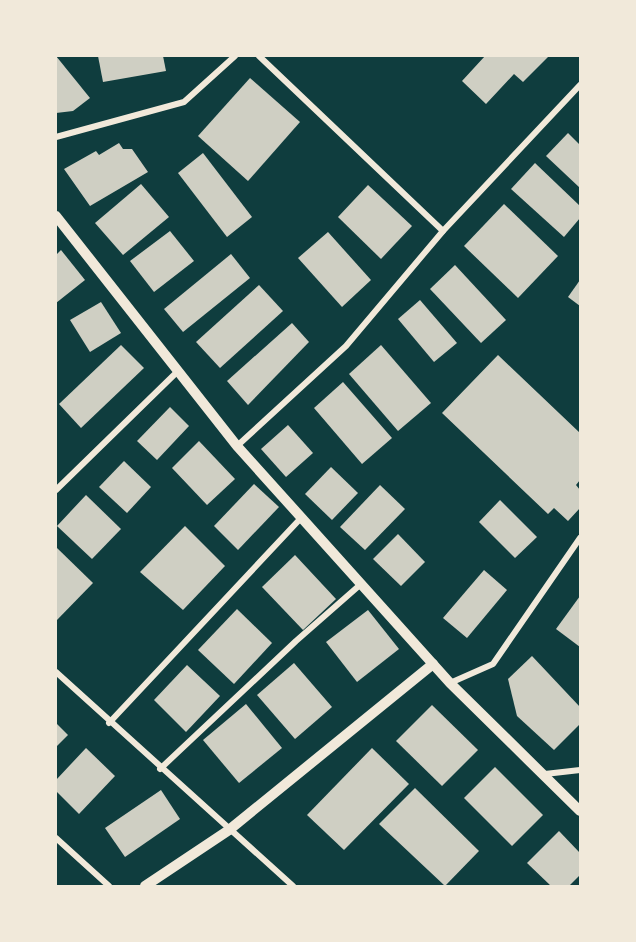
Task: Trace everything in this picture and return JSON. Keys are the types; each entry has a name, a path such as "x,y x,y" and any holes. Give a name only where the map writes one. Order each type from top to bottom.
{"street":[{"path":"56,137 184,102 235,56"},
{"path":"259,56 443,231"},
{"path":"237,446 346,346 443,231 580,85"},
{"path":"56,216 237,446 450,683 545,774 580,811"},
{"path":"56,490 178,371"},
{"path":"109,723 301,518"},
{"path":"450,683 494,664 580,538"},
{"path":"160,769 296,641 361,584"},
{"path":"145,886 229,830 433,664"},
{"path":"56,672 109,723 293,886"},
{"path":"545,774 580,770"},
{"path":"56,838 109,886"}],"building":[{"path":"56,56 90,98 73,111 56,113"},
{"path":"98,56 163,56 166,71 103,82"},
{"path":"485,56 549,56 523,82 514,74 486,104 462,81"},
{"path":"250,78 300,122 248,181 198,136"},
{"path":"568,133 580,145 580,188 546,156"},
{"path":"119,143 123,149 132,149 148,172 90,206 64,169 96,151 99,155"},
{"path":"203,153 252,217 227,237 178,173"},
{"path":"535,163 580,206 580,218 564,237 511,189"},
{"path":"141,184 169,217 123,255 95,223"},
{"path":"368,185 412,226 381,259 338,217"},
{"path":"504,204 558,256 518,298 464,246"},
{"path":"170,231 194,261 154,292 130,261"},
{"path":"328,232 371,280 342,307 298,258"},
{"path":"61,250 85,280 56,303 56,255"},
{"path":"231,254 250,278 183,332 164,309"},
{"path":"455,265 506,320 481,343 430,289"},
{"path":"580,280 580,306 568,297"},
{"path":"259,285 283,311 220,368 196,342"},
{"path":"420,300 457,343 434,362 398,319"},
{"path":"101,302 121,333 90,352 70,320"},
{"path":"292,323 309,342 248,405 227,381"},
{"path":"121,345 144,368 81,428 59,404"},
{"path":"381,345 431,403 398,431 349,374"},
{"path":"498,355 580,433 580,480 576,485 580,490 580,508 568,521 554,508 548,514 442,413"},
{"path":"343,382 392,438 362,464 314,408"},
{"path":"170,407 189,426 157,460 137,441"},
{"path":"288,425 313,453 286,477 261,449"},
{"path":"199,441 235,479 207,505 172,468"},
{"path":"124,461 151,487 127,513 99,487"},
{"path":"331,467 358,493 332,520 305,494"},
{"path":"254,484 279,507 238,550 214,526"},
{"path":"380,485 405,509 365,550 340,527"},
{"path":"86,495 121,529 92,559 57,526"},
{"path":"500,500 537,537 515,558 479,522"},
{"path":"185,526 225,566 183,610 140,572"},
{"path":"398,534 425,562 401,586 373,559"},
{"path":"56,547 93,583 56,621"},
{"path":"295,555 336,599 303,630 262,587"},
{"path":"484,570 507,590 467,638 443,618"},
{"path":"580,596 580,647 556,629"},
{"path":"237,609 272,643 234,684 198,650"},
{"path":"368,610 399,649 357,682 326,642"},
{"path":"532,656 580,707 580,724 554,750 517,716 508,679"},
{"path":"294,663 332,707 295,739 257,695"},
{"path":"187,665 220,696 186,732 154,700"},
{"path":"246,704 282,748 239,783 203,740"},
{"path":"432,705 478,750 442,786 396,741"},
{"path":"56,723 68,735 56,747"},
{"path":"86,748 115,776 79,814 56,791 56,780"},
{"path":"372,748 409,784 344,850 307,815"},
{"path":"495,767 543,815 512,846 464,798"},
{"path":"415,788 479,851 445,886 379,824"},
{"path":"161,790 180,819 125,857 105,828"},
{"path":"559,831 580,853 580,875 569,886 551,886 527,863"}]}
